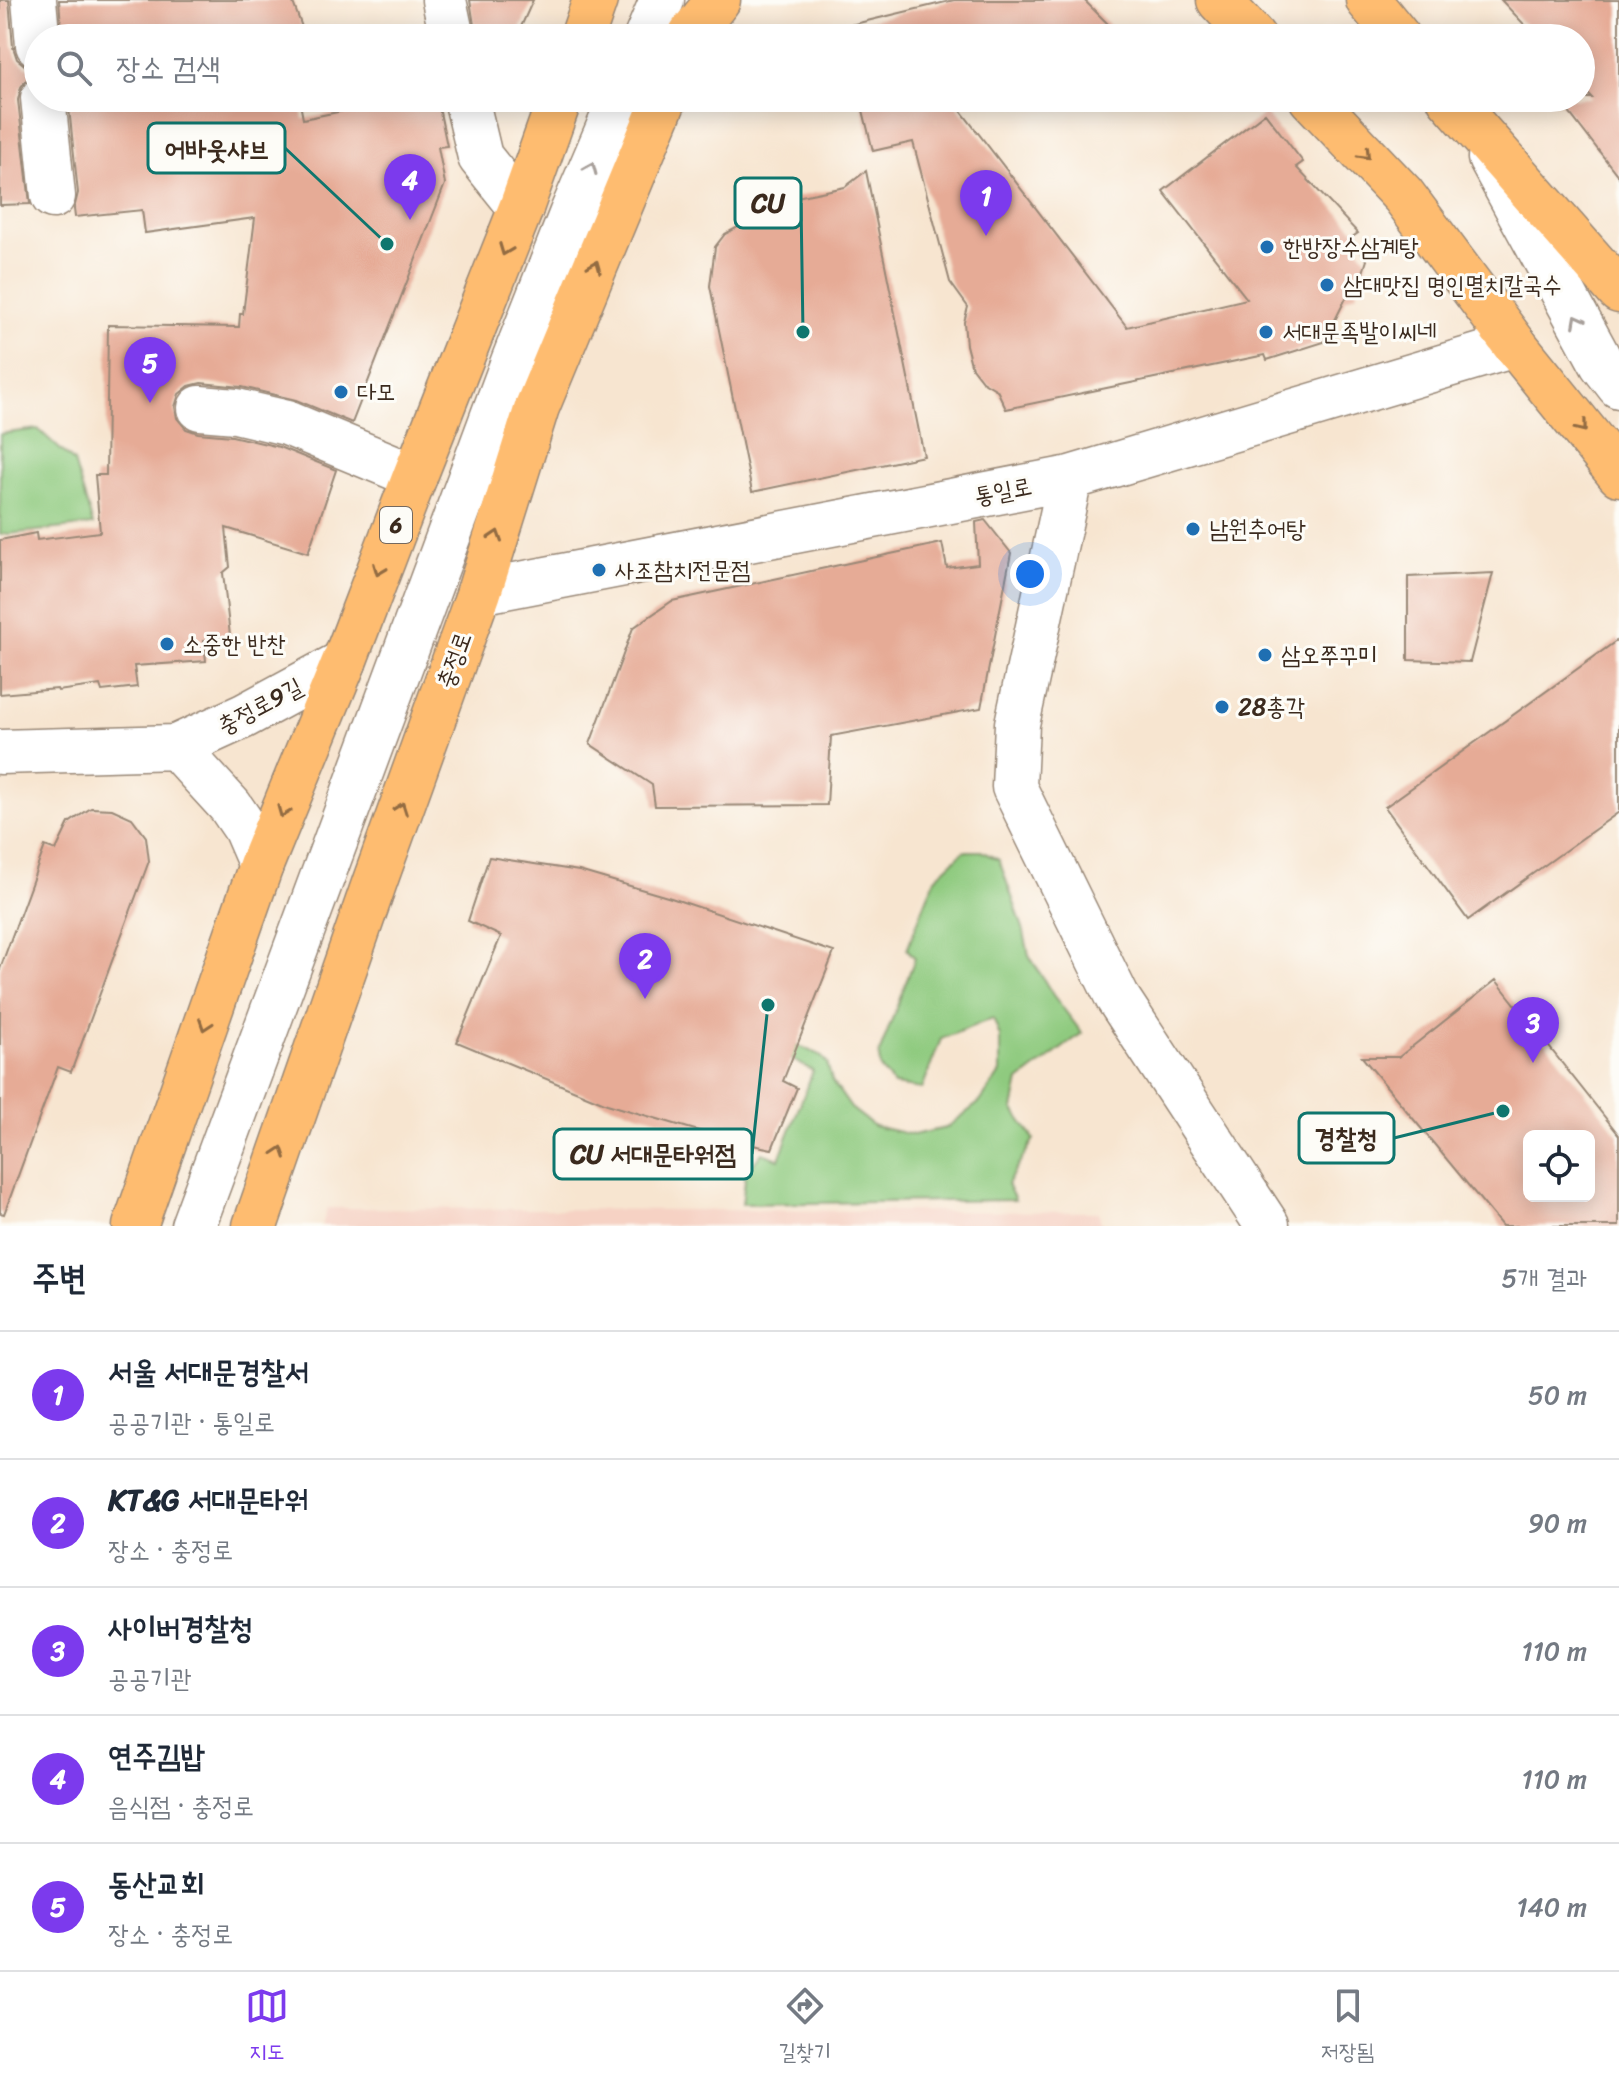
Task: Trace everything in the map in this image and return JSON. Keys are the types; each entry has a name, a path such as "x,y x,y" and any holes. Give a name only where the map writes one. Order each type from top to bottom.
{"main road":[{"path":"587,24 595,0"},
{"path":"695,24 718,0"},
{"path":"1219,0 1241,24"},
{"path":"1368,0 1388,24"},
{"name":"6","path":"135,1226 261,865 344,662 521,208 555,112"},
{"name":"충정로","path":"255,1226 479,592 537,407 659,112"},
{"path":"1324,112 1403,195 1515,345 1619,474"},
{"path":"1462,113 1619,291"}],"street":[{"path":"34,0 36,24"},
{"path":"444,0 449,24"},
{"path":"652,24 662,0"},
{"path":"44,112 53,196"},
{"path":"469,112 480,157 521,208"},
{"path":"193,1226 513,362 615,112"},
{"path":"1462,113 1602,364 1619,386"},
{"path":"537,407 571,215"},
{"path":"458,511 480,312"},
{"name":"통일로","path":"479,592 1070,478 1515,345"},
{"path":"200,408 236,411 287,423 415,476"},
{"path":"1070,478 1017,724 1014,787 1117,997 1267,1225"},
{"name":"충정로9길","path":"0,752 176,747 244,716 344,662"},
{"path":"176,747 230,806 245,828 261,865"}],"shaded area":[{"path":"327,1208 1099,1212 1101,1226 322,1226"}],"green space":[{"path":"38,429 74,462 93,525 0,535 0,434"},
{"path":"964,851 981,851 999,860 1023,928 1029,955 1053,995 1082,1033 1019,1081 1013,1109 1034,1139 1007,1184 1015,1200 742,1204 746,1173 762,1153 779,1159 813,1071 788,1057 794,1044 820,1055 827,1063 832,1081 851,1108 874,1126 913,1135 946,1128 980,1102 1000,1073 1000,1037 993,1018 941,1039 922,1089 894,1085 880,1068 879,1054 915,958 907,949 935,878"}],"building":[{"path":"0,0 9,0 13,47 17,59 24,65 24,83 18,100 30,204 0,205"},
{"path":"59,0 292,0 301,24 61,24"},
{"path":"470,0 533,0 522,24 474,24"},
{"path":"954,0 1084,0 1108,24 854,24"},
{"path":"1501,0 1619,0 1619,177 1569,112 1595,112 1595,24 1524,24"},
{"path":"69,112 302,112 303,119 338,112 440,112 447,146 438,147 445,184 352,423 296,400 242,387 201,383 189,386 179,394 175,407 177,418 186,429 279,447 336,470 308,553 226,528 230,567 223,573 230,636 204,640 206,661 134,666 137,687 102,691 100,685 0,694 0,540 36,533 37,540 100,532 95,475 106,475 108,325 239,327 240,314 243,314 255,218 145,233 142,210 75,217 78,193"},
{"path":"863,112 962,112 1127,327 1247,299 1163,191 1265,113 1303,162 1296,167 1358,233 1351,238 1367,260 1356,294 1346,298 1324,342 1267,360 1265,355 1006,409 997,390 982,381 972,368 964,322 968,307 950,282 913,142 873,151"},
{"path":"866,171 924,456 752,492 710,286 715,247 725,234 742,225 739,209 845,187"},
{"path":"985,520 1011,553 981,708 831,736 827,805 655,806 652,785 590,744 633,628 672,601 942,543 947,568 978,564 976,522"},
{"path":"1493,573 1470,662 1408,660 1408,577"},
{"path":"1619,639 1619,812 1468,920 1385,807"},
{"path":"91,808 112,809 132,818 146,837 149,861 71,1072 58,1067 4,1214 0,1213 0,969 45,846 56,850 69,823"},
{"path":"489,857 579,871 834,952 783,1081 797,1088 772,1149 729,1140 607,1104 457,1042 501,936 468,921"},
{"path":"1496,980 1619,1135 1619,1226 1502,1226 1362,1057 1399,1057"}],"place":[{"name":"연주김밥","path":"410,220"},
{"name":"서울 서대문경찰서","path":"986,236"},
{"name":"어바웃샤브","path":"387,244"},
{"name":"한방장수삼계탕","path":"1267,247"},
{"name":"삼대맛집 명인멸치칼국수","path":"1327,285"},
{"name":"CU","path":"803,332"},
{"name":"서대문족발이씨네","path":"1266,332"},
{"name":"다모","path":"341,392"},
{"name":"동산교회","path":"150,403"},
{"name":"남원추어탕","path":"1193,529"},
{"name":"사조참치전문점","path":"599,570"},
{"name":"소중한 반찬","path":"167,644"},
{"name":"삼오쭈꾸미","path":"1265,655"},
{"name":"28총각","path":"1222,707"},
{"name":"KT&G 서대문타워","path":"645,999"},
{"name":"CU 서대문타워점","path":"768,1005"},
{"name":"사이버경찰청","path":"1533,1063"},
{"name":"경찰청","path":"1503,1111"}]}
